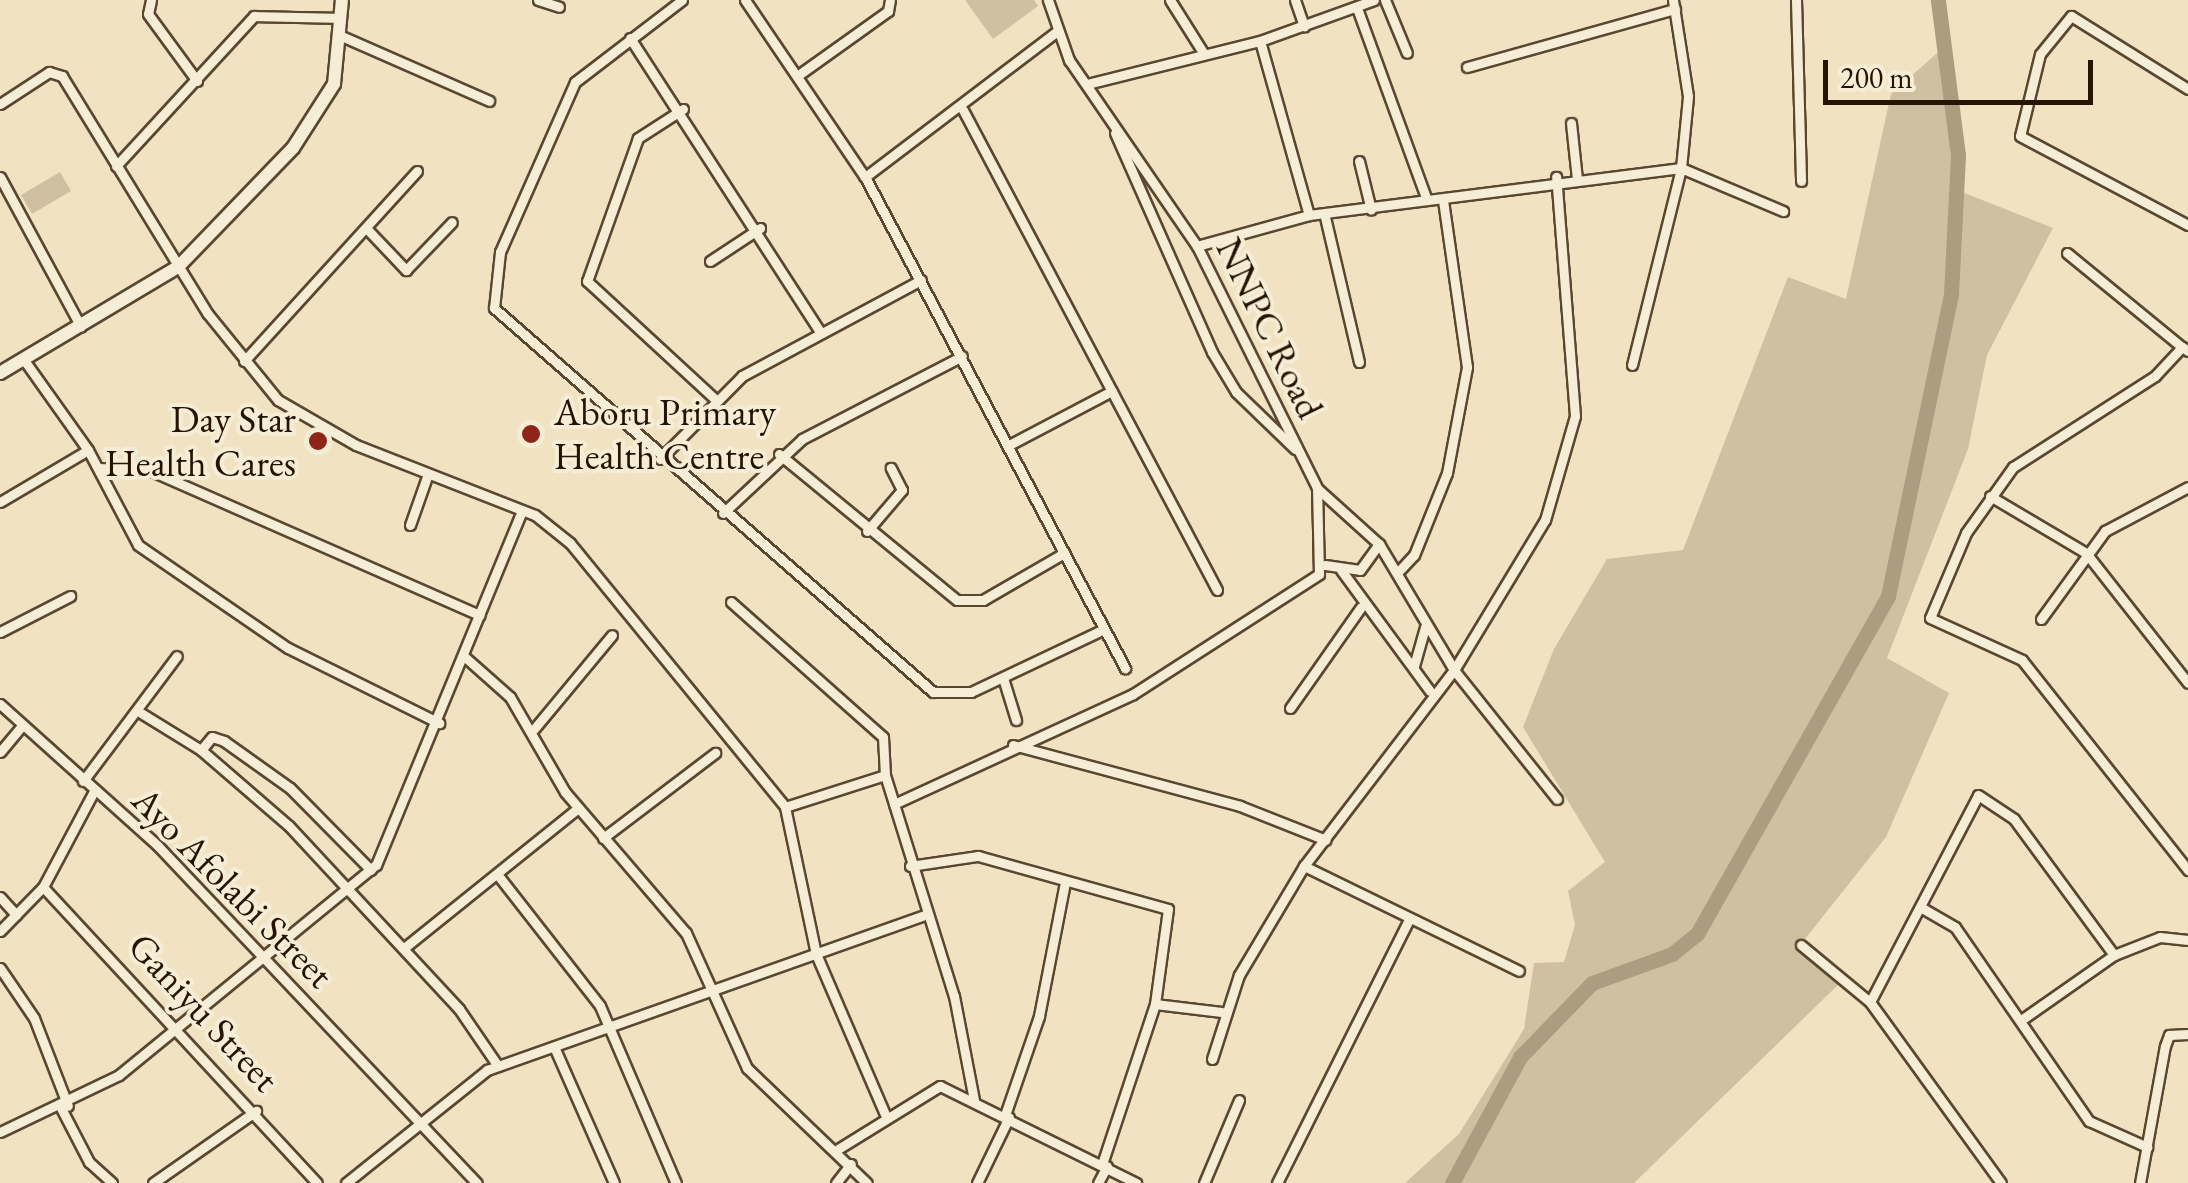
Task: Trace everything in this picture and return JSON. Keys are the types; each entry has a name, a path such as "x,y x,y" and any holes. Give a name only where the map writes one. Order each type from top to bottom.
{"street":[{"path":"151,0 148,14 197,81"},
{"path":"0,373 178,267 310,126 334,84 342,0"},
{"path":"538,0 559,7"},
{"path":"682,0 575,82 490,297 660,459 933,692 950,698 1003,678 1104,629"},
{"path":"745,0 865,176 1126,668"},
{"path":"796,76 888,11 890,0"},
{"name":"NNPC Road","path":"1048,0 1056,32 1087,84 1197,246 1260,381 1317,488 1380,544 1425,628 1454,670 1557,799"},
{"path":"1170,0 1204,54"},
{"path":"1295,0 1304,26"},
{"path":"1087,84 1260,41 1374,0"},
{"path":"1386,0 1407,53"},
{"path":"1796,0 1802,181"},
{"path":"1466,68 1674,5 1688,96 1681,168 1632,365"},
{"path":"1356,8 1428,200"},
{"path":"116,166 254,16 340,18"},
{"path":"2188,89 2070,16 2040,54 2022,141 2188,225"},
{"path":"865,176 963,110 1056,32"},
{"path":"340,36 489,100"},
{"path":"630,38 760,228 819,330"},
{"path":"1260,41 1309,215"},
{"path":"0,104 56,72 178,267 244,360 294,411 521,513 570,543 784,807 816,954 884,1114"},
{"path":"682,110 638,138 588,281 715,399"},
{"path":"963,110 1218,590"},
{"path":"1571,123 1577,179"},
{"path":"1113,124 1168,260 1247,401 1297,451"},
{"path":"1359,161 1371,210"},
{"path":"1197,246 1309,215 1325,217 1443,200 1556,177 1577,179 1681,168 1783,211"},
{"path":"244,360 417,171"},
{"path":"1212,1058 1222,1012 1304,866 1430,691 1454,670 1536,538 1570,442 1575,379 1556,177"},
{"path":"1,183 81,327"},
{"path":"1398,572 1414,555 1447,473 1467,367 1443,200"},
{"path":"1325,217 1359,362"},
{"path":"366,228 406,270 452,222"},
{"path":"710,260 760,228"},
{"path":"2067,253 2185,349 2156,376 2039,447 1990,496 1931,620 2022,660 2188,870"},
{"path":"660,459 715,399 819,330 921,280"},
{"path":"722,513 779,454 962,356"},
{"path":"24,360 88,450 138,545 288,648 439,723"},
{"path":"1247,401 1260,381"},
{"path":"1010,445 1112,391"},
{"path":"0,502 88,450"},
{"path":"779,454 867,531 956,600 983,600 1064,553"},
{"path":"98,468 149,470 480,615"},
{"path":"867,531 902,490 891,468"},
{"path":"410,525 428,474"},
{"path":"1317,488 1325,565"},
{"path":"2041,619 2086,553 2116,522 2186,492"},
{"path":"1990,496 2086,553 2188,682"},
{"path":"0,1132 65,1107 177,1029 371,870 393,841 521,513"},
{"path":"1325,565 1360,570 1380,544"},
{"path":"894,804 1013,745 1133,694 1325,565"},
{"path":"1341,570 1361,607 1414,666 1430,691"},
{"path":"0,632 70,596"},
{"path":"731,602 878,727 885,776 923,916 954,996 974,1100"},
{"path":"1290,708 1361,607"},
{"path":"1414,666 1425,628"},
{"path":"534,729 612,635"},
{"path":"83,781 141,713 177,656"},
{"path":"466,658 534,729 578,808 686,934 712,997 761,1085 838,1148 867,1183"},
{"path":"1003,678 1016,720"},
{"name":"Ayo Afolabi Street","path":"0,704 264,960 477,1183"},
{"path":"141,713 201,750 348,890 404,948 498,1066"},
{"path":"0,752 23,726"},
{"path":"201,750 212,737 224,741 290,788 371,870"},
{"path":"1013,745 1240,806 1326,840"},
{"path":"603,838 715,752"},
{"path":"784,807 885,776"},
{"path":"0,931 43,887 94,791"},
{"path":"1870,1002 1922,908 1968,805 1989,796 2114,955"},
{"path":"404,948 578,808"},
{"path":"910,866 978,856 1168,909 1155,1004 1098,1183"},
{"path":"1304,866 1408,921 1519,971"},
{"path":"497,874 586,985 674,1180 660,1183"},
{"path":"977,1183 1007,1116 1039,1016 1066,882"},
{"name":"Ganiyu Street","path":"43,887 256,1110 317,1183"},
{"path":"0,896 16,915"},
{"path":"1922,908 1954,927 2024,1018 2089,1121 2147,1147"},
{"path":"346,1183 415,1120 498,1066 712,997 923,916"},
{"path":"1277,1183 1408,921"},
{"path":"2024,1018 2114,955 2160,936 2187,937"},
{"path":"1801,945 1870,1002 2002,1183"},
{"path":"0,968 34,1018 88,1162 112,1183"},
{"path":"1155,1004 1222,1012"},
{"path":"2140,1183 2165,1046 2169,1035 2188,1034"},
{"path":"555,1049 614,1183"},
{"path":"838,1148 884,1114 940,1086 1136,1183"},
{"path":"1204,1183 1238,1100"},
{"path":"153,1183 256,1110"},
{"path":"836,1183 851,1164"}],"shaded area":[{"path":"965,0 1034,0 1038,6 993,39"},
{"path":"1944,47 1957,190 2053,228 1987,355 1968,449 1887,658 1949,693 1886,837 1801,944 1839,984 1634,1183 1405,1183 1459,1134 1524,1029 1534,963 1564,962 1575,925 1568,891 1605,862 1523,727 1554,649 1607,559 1683,550 1788,277 1846,299 1891,94"},
{"path":"60,172 71,191 32,214 21,195"}],"waterway":[{"path":"1452,1183 1520,1057 1592,983 1672,954 1697,934 1888,596 1951,294 1958,155 1938,0"}],"place":[{"name":"Aboru Primary Health Centre","path":"531,434"},
{"name":"Day Star Health Cares","path":"318,441"}]}
